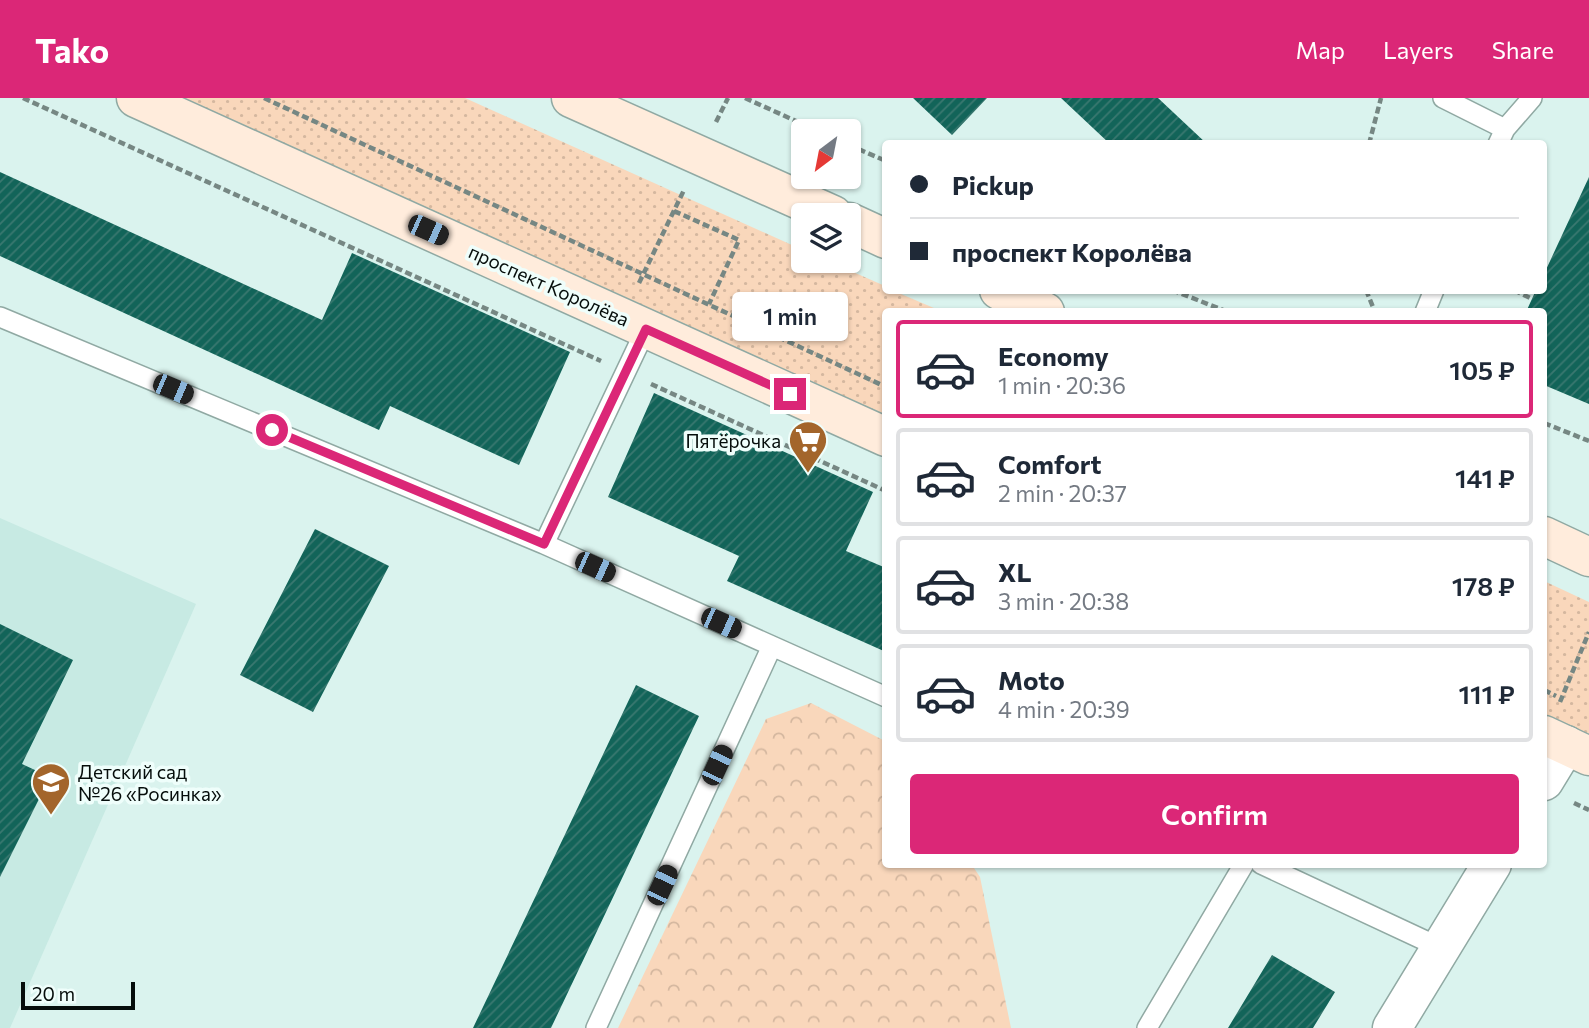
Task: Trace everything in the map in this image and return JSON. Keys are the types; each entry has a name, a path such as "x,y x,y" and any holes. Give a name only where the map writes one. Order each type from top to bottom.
{"main road":[{"name":"проспект Королёва","path":"136,98 882,435"},
{"path":"572,98 807,203"},
{"path":"861,228 882,237"},
{"path":"1007,294 1037,308"},
{"path":"1547,537 1589,557"}],"street":[{"path":"1547,774 1563,736"},
{"path":"1392,1028 1490,868"}],"lane":[{"path":"1443,98 1502,136 1532,98"},
{"path":"0,317 544,544 882,695"},
{"path":"544,544 626,373 634,324"},
{"path":"596,1028 772,646"},
{"path":"1147,1028 1242,868"},
{"path":"1270,868 1441,948"}],"path":[{"path":"23,98 882,489"},
{"path":"264,98 882,385"},
{"path":"602,361 634,324 644,274 728,98"},
{"path":"744,98 791,119"},
{"path":"1369,140 1381,98"},
{"path":"861,151 882,160"},
{"path":"674,211 739,240 709,304"},
{"path":"1182,294 1218,308"},
{"path":"1522,294 1532,299"},
{"path":"1547,424 1589,441"},
{"path":"1563,736 1589,632"}],"shaded area":[{"name":"Детский сад №26 «Росинка»","path":"0,518 196,604 10,1028 0,1028"}],"green space":[{"path":"173,98 465,98 791,245 791,273 855,273 882,285 882,294 901,294 934,308 882,308 882,419"},
{"path":"1547,582 1589,602 1589,737 1547,718"},
{"path":"811,703 882,739 882,868 974,868 980,877 1011,1028 618,1028 766,719"}],"building":[{"path":"913,98 987,98 952,135"},
{"path":"1061,98 1158,98 1203,140 1106,140"},
{"path":"0,172 322,320 352,253 570,352 519,465 390,406 379,430 0,256"},
{"path":"1589,177 1589,404 1547,386 1547,308 1528,308 1534,294 1547,294 1547,268"},
{"path":"654,393 873,492 846,551 882,566 882,650 727,581 739,556 608,497"},
{"path":"315,529 389,566 313,712 240,675"},
{"path":"0,624 73,660 22,764 50,777 0,877"},
{"path":"636,685 699,716 551,1028 473,1028"},
{"path":"1272,955 1335,992 1313,1028 1228,1028"}],"place":[{"name":"Пятёрочка","path":"808,474"},
{"name":"Детский сад №26 «Росинка»","path":"51,816"}],"route":[{"path":"272,430 544,544 646,329 790,394"}]}
